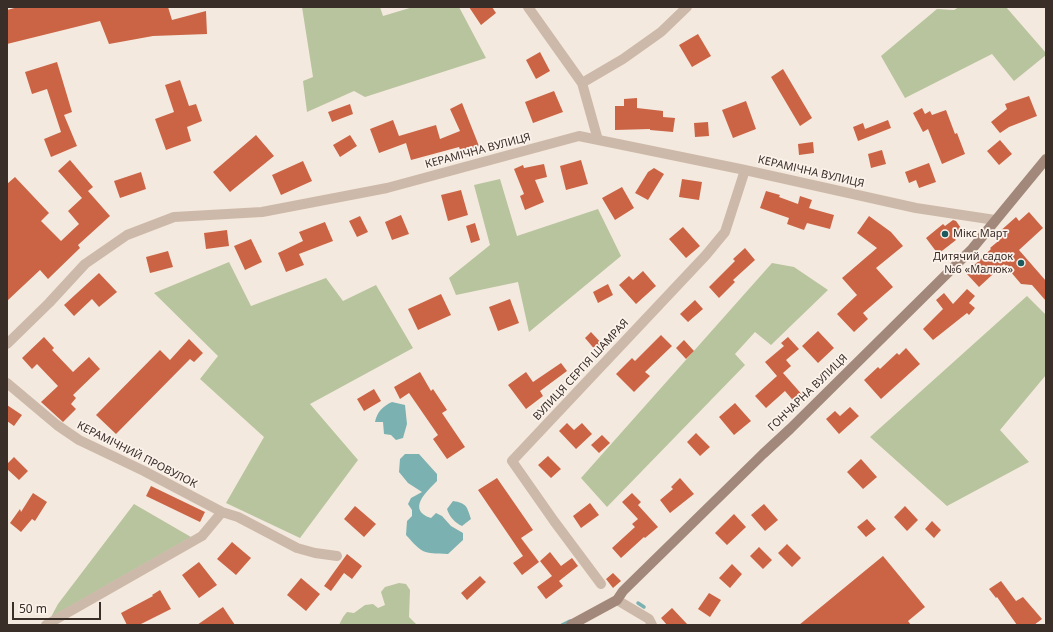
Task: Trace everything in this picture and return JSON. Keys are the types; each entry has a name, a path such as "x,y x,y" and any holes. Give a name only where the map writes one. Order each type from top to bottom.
{"street":[{"path":"528,7 582,83 598,140"},
{"path":"582,83 623,59 661,32 687,7"},
{"name":"КЕРАМІЧНА ВУЛИЦЯ","path":"7,344 49,304 85,264 127,235 174,217 262,212 387,188 579,136 744,170 916,208 995,220"},
{"name":"ГОНЧАРНА ВУЛИЦЯ","path":"571,625 617,600 623,591 972,249 1046,159"},
{"name":"ВУЛИЦЯ СЕРГІЯ ШАМРАЯ","path":"601,584 554,522 512,461 706,255 725,232 744,170"},
{"name":"КЕРАМІЧНИЙ ПРОВУЛОК","path":"7,383 57,425 80,440 144,471 222,512 238,517 297,548 315,553 337,556"},
{"path":"46,625 202,536 222,512"},
{"path":"617,600 649,619 652,625"}],"green space":[{"path":"302,7 380,7 383,16 413,7 459,7 486,58 365,97 354,91 307,112 303,81 313,77"},
{"path":"959,7 1006,7 1046,53 1046,55 1014,81 992,54 905,98 881,56 937,9 954,10"},
{"path":"500,179 517,236 598,209 621,256 529,332 518,282 456,295 449,278 490,245 474,185"},
{"path":"229,262 251,306 326,278 343,301 376,285 413,348 310,404 358,460 300,538 226,503 264,437 200,379 218,356 154,293"},
{"path":"772,263 794,267 828,290 771,345 755,332 735,354 745,365 607,507 581,478"},
{"path":"1027,296 1046,315 1046,375 1000,430 1029,462 947,506 870,437"},
{"path":"134,504 191,537 51,617 58,604"},
{"path":"399,583 406,584 410,590 409,617 417,625 339,625 347,612 354,613 365,605 373,604 378,608 385,605 381,592 385,587"}],"water":[{"path":"392,402 405,405 407,424 403,438 396,440 391,435 384,434 383,422 375,422 377,415 381,410"},
{"path":"405,454 419,454 437,474 437,481 421,500 419,505 420,510 424,515 431,518 436,513 442,516 451,526 463,533 463,540 448,554 428,553 416,546 406,535 407,521 412,516 412,510 408,504 411,498 422,492 408,483 399,472 400,459"},
{"path":"453,501 466,506 471,519 462,526 451,517 448,512 447,509"}],"building":[{"path":"18,7 168,7 172,20 206,11 207,34 153,36 109,44 100,21 7,44 7,10"},
{"path":"469,7 492,7 496,13 481,25"},
{"path":"698,34 711,56 692,67 679,45"},
{"path":"540,52 550,71 536,79 526,60"},
{"path":"57,62 72,112 64,115 77,146 51,157 44,139 61,132 47,89 32,94 25,72"},
{"path":"783,69 812,118 800,126 771,77"},
{"path":"180,80 189,106 196,104 202,121 187,127 191,141 166,150 155,119 174,112 165,85"},
{"path":"554,91 563,112 533,123 525,102"},
{"path":"1029,96 1037,116 1009,127 1000,133 991,122 1007,109 1005,104"},
{"path":"637,98 637,108 663,111 663,117 675,118 673,132 650,129 615,130 615,106 624,106 624,99"},
{"path":"746,101 756,129 733,138 722,110"},
{"path":"462,103 479,146 461,152 459,147 411,160 406,143 379,153 370,129 393,120 399,136 436,125 440,139 460,131 450,109"},
{"path":"350,104 353,114 332,122 328,112"},
{"path":"922,108 925,114 930,111 932,115 946,110 955,134 957,133 965,154 942,164 928,129 923,132 913,113"},
{"path":"888,120 891,128 858,141 853,127 863,123 865,129"},
{"path":"708,122 709,136 695,137 694,123"},
{"path":"256,135 274,156 230,192 213,172"},
{"path":"350,135 357,146 340,157 333,145"},
{"path":"1000,140 1012,154 999,165 987,151"},
{"path":"813,142 814,153 799,155 798,144"},
{"path":"882,150 886,164 871,168 868,154"},
{"path":"70,160 93,187 88,191 110,216 78,245 80,248 48,279 40,270 7,301 7,184 15,177 49,213 41,221 61,241 79,224 68,211 82,198 58,171"},
{"path":"581,160 588,184 566,190 560,166"},
{"path":"303,161 312,181 281,195 272,175"},
{"path":"929,163 936,182 919,188 916,180 909,183 905,172"},
{"path":"544,164 547,177 535,180 544,202 525,210 520,196 524,194 514,169 523,165 524,168"},
{"path":"654,168 664,174 648,200 635,193 648,172"},
{"path":"141,172 146,189 120,198 114,181"},
{"path":"682,179 702,182 699,200 679,197"},
{"path":"622,187 634,208 615,220 602,198"},
{"path":"461,190 468,215 448,221 441,195"},
{"path":"766,191 780,195 779,197 798,204 800,196 812,200 809,208 834,215 830,229 807,223 804,230 787,224 789,218 760,208"},
{"path":"1029,212 1043,228 1019,250 1046,281 1046,301 1032,285 1021,284 1004,264 979,287 966,273 1002,238 998,233 1016,217 1019,221"},
{"path":"401,215 409,234 392,240 385,222"},
{"path":"360,216 368,232 357,237 349,221"},
{"path":"869,216 891,232 903,246 876,268 893,287 863,313 868,319 854,332 837,314 857,295 842,278 877,248 857,233"},
{"name":"Мікс Март","path":"953,220 956,221 963,231 954,238 956,240 938,254 926,238 943,224 945,226"},
{"path":"325,222 333,241 299,254 304,265 286,272 278,253 303,241 299,232"},
{"path":"475,223 480,240 471,243 466,226"},
{"path":"683,227 700,246 686,258 669,239"},
{"path":"227,230 229,246 206,249 204,233"},
{"path":"251,239 262,262 245,270 234,246"},
{"path":"745,248 755,260 733,280 735,282 719,298 709,287 735,261 733,259"},
{"path":"168,251 173,267 150,273 146,257"},
{"path":"643,271 656,286 636,304 619,285 629,276 633,280"},
{"path":"99,273 117,292 99,307 92,299 74,316 64,305"},
{"path":"608,284 613,295 598,303 593,292"},
{"path":"967,289 975,296 969,303 975,308 969,315 967,313 933,340 923,329 943,309 936,300 944,293 953,304"},
{"path":"441,294 451,315 418,330 408,309"},
{"path":"510,299 519,323 498,331 489,307"},
{"path":"695,300 703,309 688,322 680,314"},
{"path":"818,331 834,348 818,363 802,346"},
{"path":"591,332 604,346 597,352 585,338"},
{"path":"661,335 672,346 645,372 650,376 634,392 616,374 632,358 635,361"},
{"path":"44,337 54,348 52,350 73,372 89,357 100,369 73,395 76,398 71,404 76,409 63,422 41,402 58,386 37,364 32,369 22,358"},
{"path":"788,337 799,349 786,360 791,366 783,373 805,398 797,405 785,391 766,408 755,396 777,376 765,362 784,346 781,343"},
{"path":"189,339 203,353 194,362 190,359 116,434 96,415 160,350 170,360"},
{"path":"684,340 694,351 686,359 676,348"},
{"path":"906,348 920,364 881,399 864,380 878,367 880,369 897,353 899,355"},
{"path":"561,363 567,371 540,391 543,396 526,409 508,385 526,372 533,382"},
{"path":"420,372 431,391 433,389 447,410 442,413 465,447 447,459 433,439 438,435 409,393 400,399 394,387"},
{"path":"374,389 381,401 364,411 357,399"},
{"path":"735,403 751,421 734,435 719,417"},
{"path":"7,405 22,415 14,426 7,421"},
{"path":"850,407 859,416 839,434 826,419 835,411 840,416"},
{"path":"567,423 574,430 582,423 592,434 576,449 559,431"},
{"path":"696,433 710,447 700,456 687,442"},
{"path":"602,435 610,443 599,453 591,445"},
{"path":"548,456 561,469 551,478 538,465"},
{"path":"14,457 28,471 19,480 7,469 7,464"},
{"path":"861,459 877,477 863,489 847,472"},
{"path":"497,478 533,530 521,538 539,562 522,575 513,563 523,556 478,490"},
{"path":"680,478 694,494 670,513 660,500 673,489 671,487"},
{"path":"151,486 205,512 200,522 146,496"},
{"path":"33,493 47,502 35,521 32,519 21,532 10,523 20,509 21,512"},
{"path":"632,493 641,502 638,505 658,527 645,538 644,537 621,558 612,548 635,527 632,524 638,519 622,502"},
{"path":"590,503 599,515 581,528 573,516"},
{"path":"764,504 778,520 765,531 751,515"},
{"path":"355,506 376,524 364,537 344,519"},
{"path":"905,506 918,520 907,531 894,517"},
{"path":"734,514 746,527 727,545 715,533"},
{"path":"867,519 876,529 866,537 857,527"},
{"path":"932,521 941,530 934,538 925,529"},
{"path":"232,542 251,558 236,575 217,559"},
{"path":"787,544 801,558 792,567 778,553"},
{"path":"759,547 772,560 763,569 750,556"},
{"path":"550,552 561,566 572,558 578,566 559,581 563,586 546,599 537,587 552,576 540,561"},
{"path":"347,554 362,566 352,579 344,573 331,591 324,586"},
{"path":"883,556 925,607 908,621 911,625 799,625"},
{"path":"199,562 217,585 199,598 182,575"},
{"path":"732,564 742,574 730,588 719,578"},
{"path":"613,573 621,581 613,588 606,579"},
{"path":"480,576 486,582 467,600 461,593"},
{"path":"301,578 320,594 306,611 287,595"},
{"path":"1001,581 1016,601 1023,597 1042,619 1034,625 1017,625 997,597 996,598 989,589"},
{"path":"160,590 171,609 139,625 127,625 121,613 153,596 152,595"},
{"path":"709,593 721,600 710,617 698,609"},
{"path":"223,607 235,625 197,625"},
{"path":"672,608 688,625 667,625 661,618"}],"waterway":[{"path":"638,603 644,607"},
{"path":"562,625 570,621"}],"place":[{"name":"Мікс Март","path":"945,234"},
{"name":"Дитячий садок №6 «Малюк»","path":"1021,263"}]}
